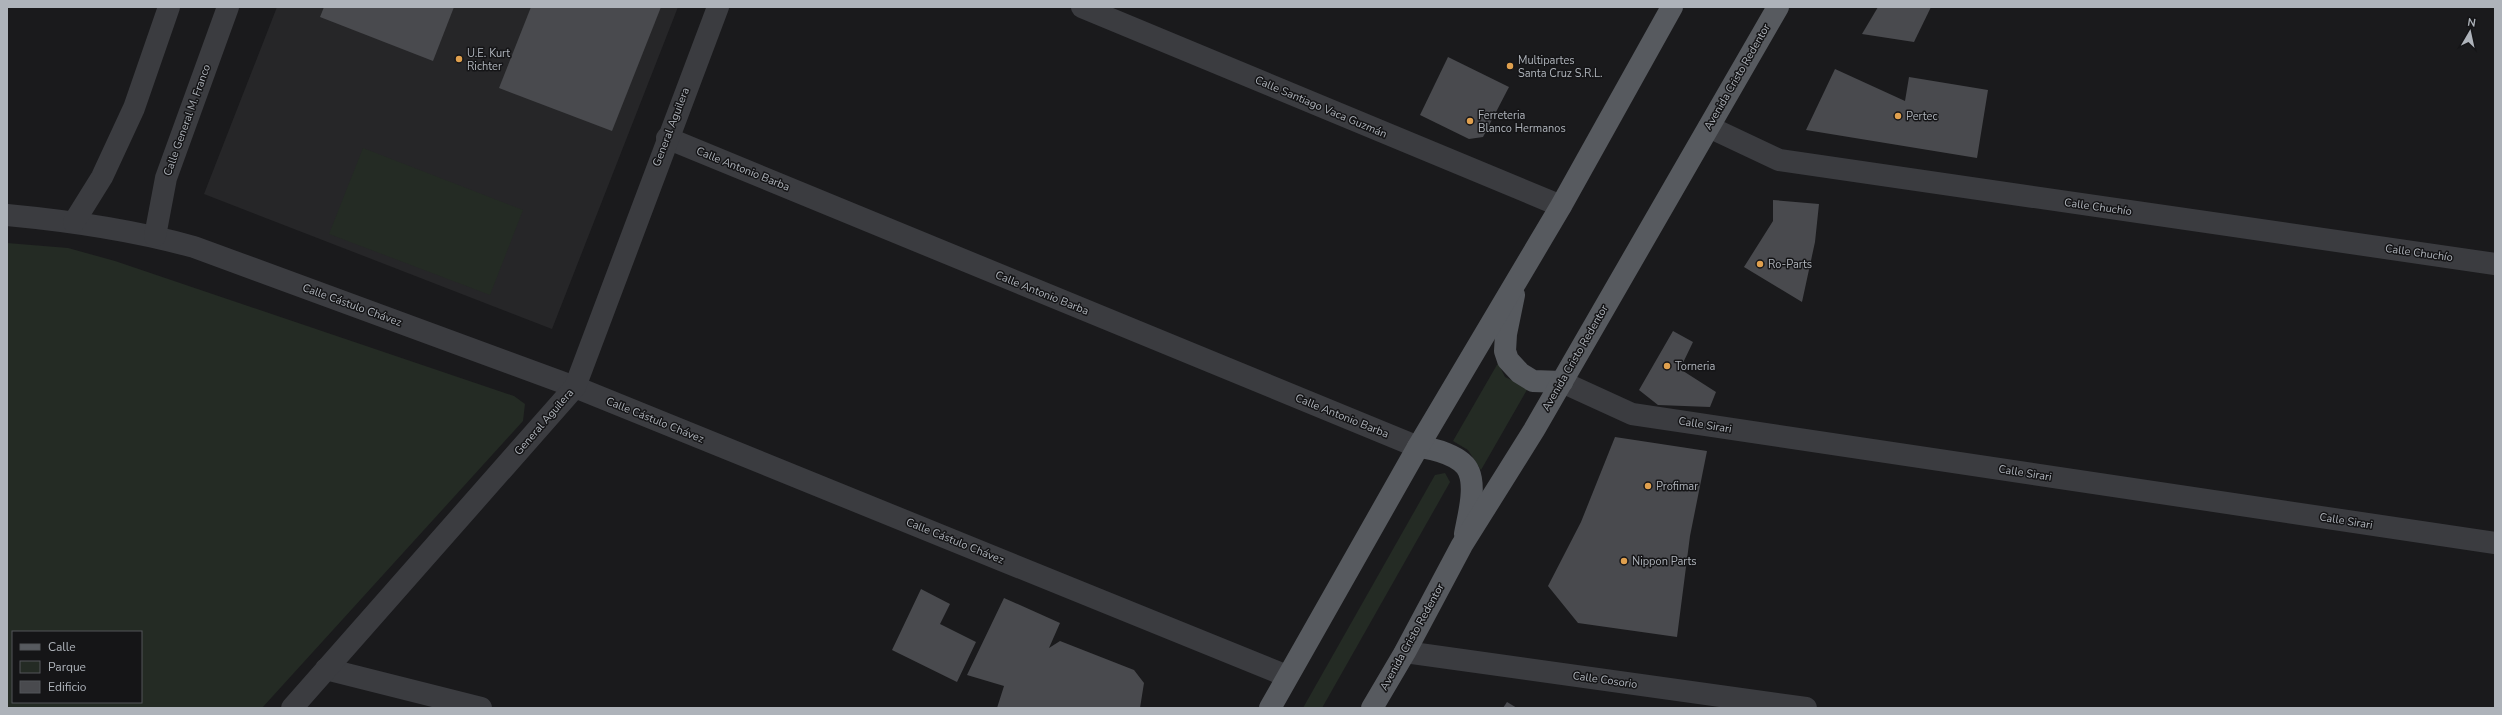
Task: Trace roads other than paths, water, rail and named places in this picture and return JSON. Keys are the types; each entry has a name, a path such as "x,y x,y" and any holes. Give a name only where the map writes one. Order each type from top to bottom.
{"main road":[{"path":"1270,708 1418,447 1527,260 1561,206 1672,7"},
{"name":"Avenida Cristo Redentor","path":"1372,708 1405,652 1462,545 1562,382 1778,7"},
{"path":"1527,260 1510,307 1505,351 1514,367 1533,381 1562,382"},
{"path":"1418,447 1438,449 1463,464 1469,471 1471,489 1462,545"}],"street":[{"path":"74,222 102,177 134,108 168,7"},
{"name":"Calle General M. Franco","path":"155,236 166,178 228,7"},
{"name":"General Aguilera","path":"292,708 575,387 667,138 718,7"},
{"name":"Calle Santiago Vaca Guzmán","path":"1082,7 1561,206"},
{"name":"Calle Chuchío","path":"1708,127 1779,160 2495,264"},
{"name":"Calle Antonio Barba","path":"667,138 1418,447"},
{"name":"Calle Cástulo Chávez","path":"7,215 74,222 155,236 194,248 575,387 1287,676"},
{"name":"Calle Sirari","path":"1562,382 1632,414 2495,543"},
{"name":"Calle Cosorio","path":"1405,652 1806,708"},
{"path":"326,669 481,708"}],"place":[{"name":"U.E. Kurt Richter","path":"459,59"},
{"name":"Multipartes Santa Cruz S.R.L.","path":"1510,66"},
{"name":"Pertec","path":"1898,116"},
{"name":"Ferreteria Blanco Hermanos","path":"1470,121"},
{"name":"Ro-Parts","path":"1760,264"},
{"name":"Torneria","path":"1667,366"},
{"name":"Profimar","path":"1648,486"},
{"name":"Nippon Parts","path":"1624,561"}]}
